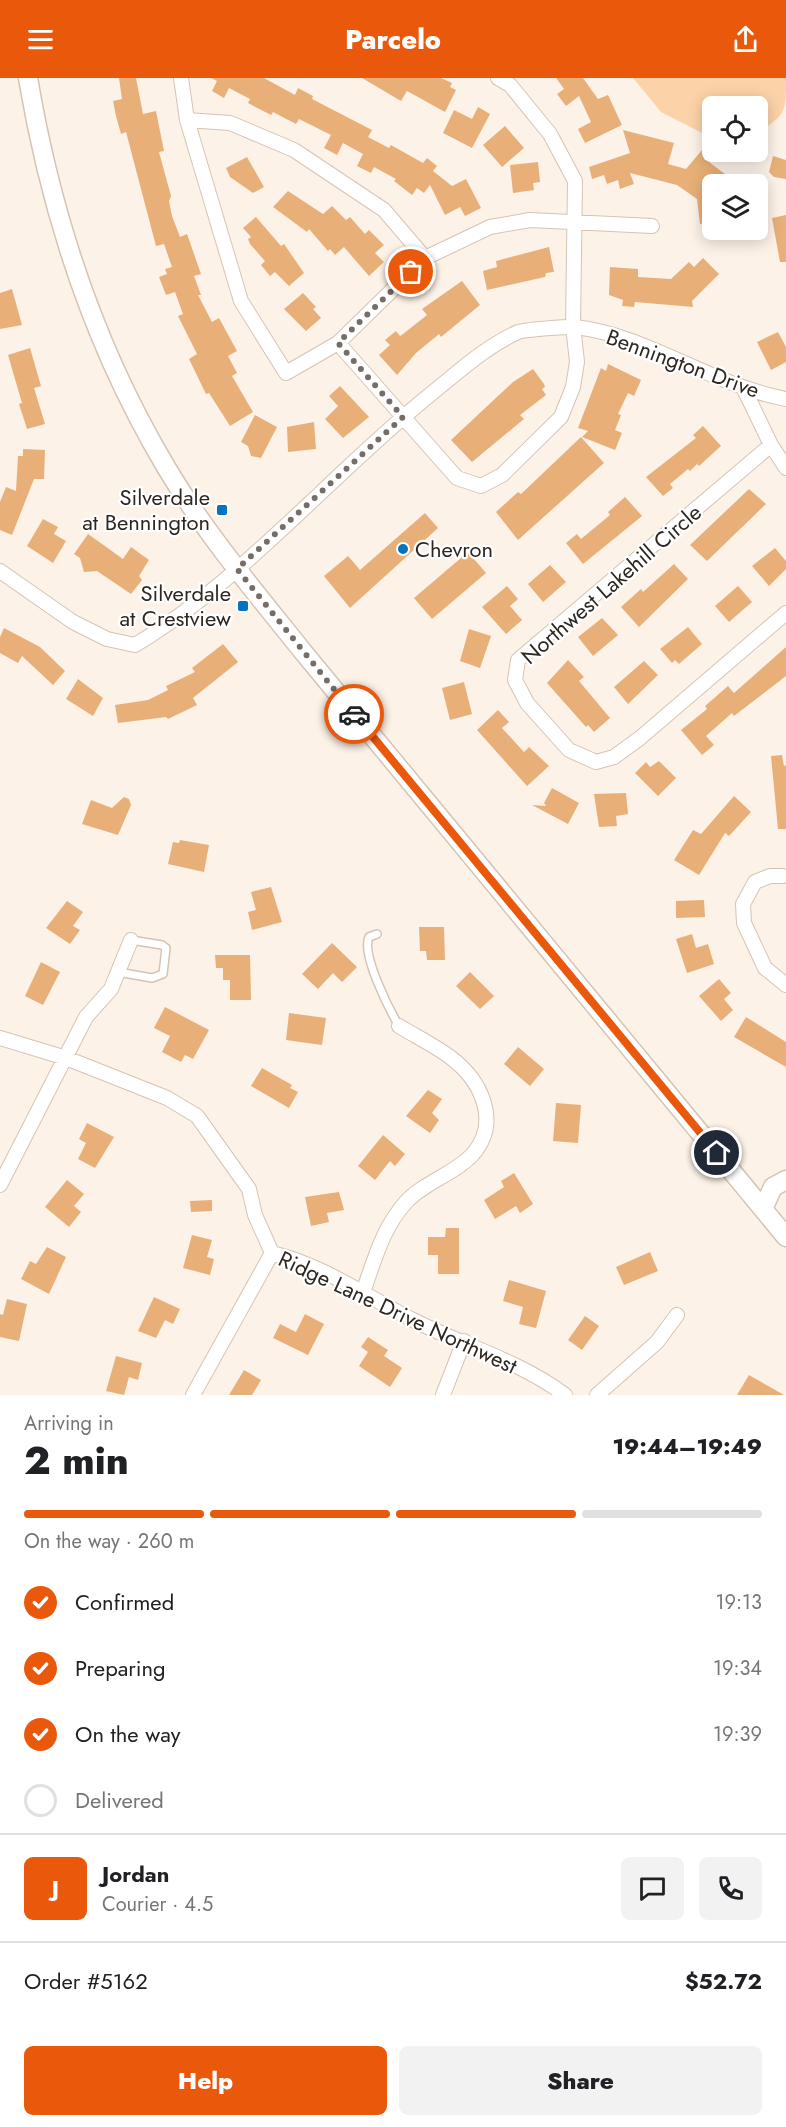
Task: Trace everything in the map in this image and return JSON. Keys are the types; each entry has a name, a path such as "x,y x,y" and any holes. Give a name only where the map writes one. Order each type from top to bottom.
{"main road":[{"path":"28,78 42,158 111,363 166,468 237,569 786,1237"},
{"path":"763,1209 773,1187 786,1180"},
{"path":"763,1209 786,1212"}],"street":[{"path":"181,78 187,120 241,301 286,373 338,343 425,258 490,227 530,220 652,226"},
{"path":"338,343 457,478 481,486 501,475 561,417 573,387 577,362 573,326 575,181 550,134 510,85 498,78"},
{"path":"187,120 230,123 294,150 384,210 425,258"},
{"name":"Bennington Drive","path":"0,571 73,622 107,639 135,645 160,630 237,569 403,417 490,346 521,331 573,326 616,334 744,389 786,399"},
{"path":"744,389 771,445 786,468"},
{"name":"Northwest Lakehill Circle","path":"771,445 518,660 514,680 526,703 569,750 596,762 614,758 786,614"},
{"path":"783,876 770,876 755,882 743,904 744,923 765,968 786,985"},
{"path":"0,1185 86,1017 111,989 131,940"},
{"path":"363,1292 386,1228 408,1200 472,1156 484,1136 487,1123 485,1101 473,1082 451,1057 399,1026"},
{"name":"Ridge Lane Drive Northwest","path":"0,1038 66,1058 167,1098 197,1116 249,1189 255,1215 272,1254 297,1259 413,1320 464,1341 551,1384 565,1395"},
{"path":"193,1395 272,1254"},
{"path":"597,1395 657,1342 676,1315"},
{"path":"443,1395 464,1341"}],"lane":[{"path":"377,934 369,937 366,943 383,999 399,1026"},
{"path":"118,972 152,978 163,974 166,948 162,945 131,940"}],"shaded area":[{"path":"633,78 786,78 785,106 779,116 768,126 768,96 702,96 702,133 661,112"}],"building":[{"path":"119,78 136,78 143,114 156,111 164,151 159,152 171,196 169,201 172,216 180,237 187,234 201,274 194,276 201,295 198,295 212,322 219,318 237,351 228,356 237,373 232,376 253,412 230,426 209,393 206,394 189,359 197,354 178,316 183,314 175,292 166,295 159,277 167,274 165,269 172,267 164,244 156,246 126,132 121,134 113,101 122,99"},
{"path":"211,78 264,78 295,95 298,88 313,96 312,99 372,130 368,137 389,148 391,145 423,163 427,158 437,166 433,171 452,186 466,179 481,208 465,216 460,207 445,215 430,185 424,193 417,188 412,195 394,181 396,179 374,167 371,173 357,166 363,154 343,143 337,155 324,148 331,135 299,119 296,124 273,112 271,115 248,103 250,99 229,88 224,98 212,91 217,81"},
{"path":"362,78 441,78 452,83 450,87 456,90 445,112 407,91 401,101"},
{"path":"556,78 583,78 598,99 608,95 622,125 585,143 578,129 591,122 579,96 566,106 557,94 564,89"},
{"path":"478,107 490,114 472,148 443,133 454,110 472,119"},
{"path":"505,126 524,148 502,167 483,145"},
{"path":"623,130 674,143 668,164 686,169 702,150 702,162 709,162 725,174 702,174 702,224 700,224 697,199 677,185 630,173 634,184 620,189 618,180 607,184 604,175 592,179 589,167 630,153"},
{"path":"773,156 786,160 786,179 774,177 769,172"},
{"path":"247,157 264,187 253,193 230,177 226,168"},
{"path":"538,162 540,182 533,183 534,190 513,193 510,165"},
{"path":"288,191 323,214 332,206 346,220 350,217 365,234 369,230 384,245 375,253 384,262 369,276 344,247 335,255 330,249 328,251 309,229 307,232 273,207"},
{"path":"786,215 786,262 780,262 772,218"},
{"path":"256,217 281,246 284,244 304,273 289,286 275,272 270,276 261,265 265,261 250,244 248,239 251,237 243,228"},
{"path":"549,247 554,272 546,273 545,277 487,290 483,271 497,267 496,261"},
{"path":"703,258 719,274 692,301 693,307 635,302 634,307 622,306 623,300 609,295 610,267 638,269 638,277 671,279 689,262 694,267"},
{"path":"462,281 480,305 441,337 439,334 416,353 397,375 379,355 390,345 385,340 396,331 400,336 403,334 427,315 422,309"},
{"path":"12,289 22,325 0,329 0,293"},
{"path":"303,293 316,307 313,309 321,318 306,331 284,309"},
{"path":"778,332 786,347 786,362 771,370 757,342"},
{"path":"30,348 41,386 34,388 45,424 27,429 8,355"},
{"path":"608,364 641,380 634,396 628,393 618,414 621,415 615,430 622,433 615,450 582,437 588,431 578,428 601,368 606,371"},
{"path":"533,369 544,384 545,387 542,389 546,395 520,415 524,419 472,462 451,440 513,382"},
{"path":"340,386 369,417 343,438 325,419 338,406 329,396"},
{"path":"255,415 277,427 261,458 251,456 248,446 241,442"},
{"path":"314,422 316,449 288,452 287,427"},
{"path":"703,426 721,446 699,466 697,464 690,471 688,469 670,484 673,488 663,496 646,477 696,438 693,435"},
{"path":"581,437 604,463 518,540 496,512 518,492 521,494"},
{"path":"23,449 45,450 44,479 34,479 12,535 0,530 0,502 6,487 16,491 18,456 23,456"},
{"path":"749,489 766,504 707,561 690,545"},
{"path":"625,497 642,516 583,564 566,543 577,534 581,539 610,515 608,512"},
{"path":"425,513 438,528 350,608 324,576 348,556 360,570"},
{"path":"43,519 58,527 54,534 66,541 53,563 27,546"},
{"path":"88,534 123,559 131,547 149,560 139,576 142,580 131,594 97,571 84,572 80,558 74,554"},
{"path":"775,548 786,561 786,569 769,586 752,566"},
{"path":"468,552 486,573 432,619 414,598"},
{"path":"674,564 688,579 639,627 621,607 641,589 643,592"},
{"path":"550,565 566,582 543,602 528,584"},
{"path":"507,586 518,599 510,606 522,620 506,634 482,607"},
{"path":"738,586 752,602 729,622 715,606"},
{"path":"602,618 618,635 593,656 578,637"},
{"path":"688,627 702,644 679,664 675,660 672,663 660,649"},
{"path":"4,628 40,647 65,671 53,685 22,656 18,663 0,653 0,637"},
{"path":"469,629 491,636 480,668 460,661"},
{"path":"223,644 238,662 193,698 197,705 168,719 166,717 118,723 115,705 148,700 168,690 166,686 195,672 192,668"},
{"path":"786,647 786,676 734,716 732,713 706,736 714,745 702,755 681,730 707,709 705,706 728,686 734,693"},
{"path":"568,660 584,677 579,681 610,718 594,732 588,725 586,727 547,683"},
{"path":"644,661 658,675 628,704 614,687"},
{"path":"78,679 103,698 93,716 66,699"},
{"path":"464,682 472,714 450,720 442,688"},
{"path":"498,710 509,722 502,728 524,752 529,747 549,766 527,786 477,730"},
{"path":"782,755 784,766 786,765 786,829 778,829 771,756"},
{"path":"659,761 676,778 658,796 635,773 646,762 650,767"},
{"path":"552,788 579,803 568,824 532,805 546,806 544,803"},
{"path":"626,793 628,814 616,816 617,826 599,827 594,794"},
{"path":"734,796 751,812 729,836 725,833 699,875 674,860 693,830 701,834"},
{"path":"124,797 129,799 131,805 118,835 82,824 91,800 112,808"},
{"path":"180,840 209,845 204,872 168,864 173,842 179,843"},
{"path":"271,887 282,922 252,930 248,912 256,910 251,892"},
{"path":"704,900 705,917 676,918 676,901"},
{"path":"67,901 83,912 73,926 80,930 70,944 46,928"},
{"path":"419,927 444,927 445,960 427,960 426,951 420,951"},
{"path":"692,934 696,948 708,944 714,964 687,973 676,939"},
{"path":"332,943 357,967 342,982 333,973 318,989 302,974"},
{"path":"215,955 250,955 251,1000 230,1000 230,980 223,980 223,968 216,968"},
{"path":"41,962 60,972 43,1005 25,996"},
{"path":"470,972 494,996 480,1009 456,986"},
{"path":"719,979 731,993 724,999 733,1010 721,1021 699,996"},
{"path":"165,1007 209,1030 193,1059 185,1055 181,1062 162,1052 170,1036 154,1028"},
{"path":"289,1013 326,1018 322,1045 286,1040"},
{"path":"746,1017 786,1042 786,1067 734,1037"},
{"path":"518,1047 544,1069 530,1086 504,1064"},
{"path":"262,1068 292,1085 290,1088 298,1092 289,1108 251,1086"},
{"path":"428,1090 442,1099 432,1113 439,1120 430,1133 406,1116"},
{"path":"556,1103 581,1105 578,1143 553,1141"},
{"path":"87,1123 114,1137 95,1168 78,1159 86,1143 79,1139"},
{"path":"383,1135 405,1154 395,1166 390,1161 375,1180 358,1166"},
{"path":"514,1173 533,1204 520,1213 516,1206 495,1219 484,1200 504,1187 501,1181"},
{"path":"67,1180 84,1194 74,1206 81,1212 69,1227 45,1207"},
{"path":"339,1192 344,1210 327,1213 329,1222 311,1226 305,1197"},
{"path":"212,1200 212,1211 191,1212 190,1201"},
{"path":"446,1228 459,1228 459,1274 438,1274 438,1255 428,1255 428,1237 445,1237"},
{"path":"192,1235 212,1240 207,1257 214,1259 210,1275 183,1268"},
{"path":"47,1247 66,1257 49,1294 21,1279 30,1261 36,1264"},
{"path":"650,1252 658,1271 624,1285 616,1267"},
{"path":"509,1280 546,1291 536,1328 519,1324 523,1307 503,1301"},
{"path":"154,1297 180,1309 173,1324 165,1320 156,1338 138,1331"},
{"path":"7,1299 27,1304 19,1341 0,1337 0,1314 3,1315"},
{"path":"305,1314 324,1324 308,1355 273,1338 280,1324 296,1332"},
{"path":"585,1316 599,1326 582,1350 568,1340"},
{"path":"368,1337 388,1350 384,1356 402,1368 390,1387 359,1366 368,1352 361,1347"},
{"path":"116,1356 142,1363 138,1380 129,1377 124,1395 106,1391"},
{"path":"244,1370 261,1380 252,1395 229,1395"},
{"path":"749,1375 784,1395 737,1395"}],"way so far":[{"path":"354,714 237,569 403,417 338,343 411,272"}],"place":[{"name":"Silverdale at Bennington","path":"222,510"},
{"name":"Chevron","path":"403,549"},
{"name":"Silverdale at Crestview","path":"243,606"}],"route":[{"path":"354,714 717,1153"}]}
